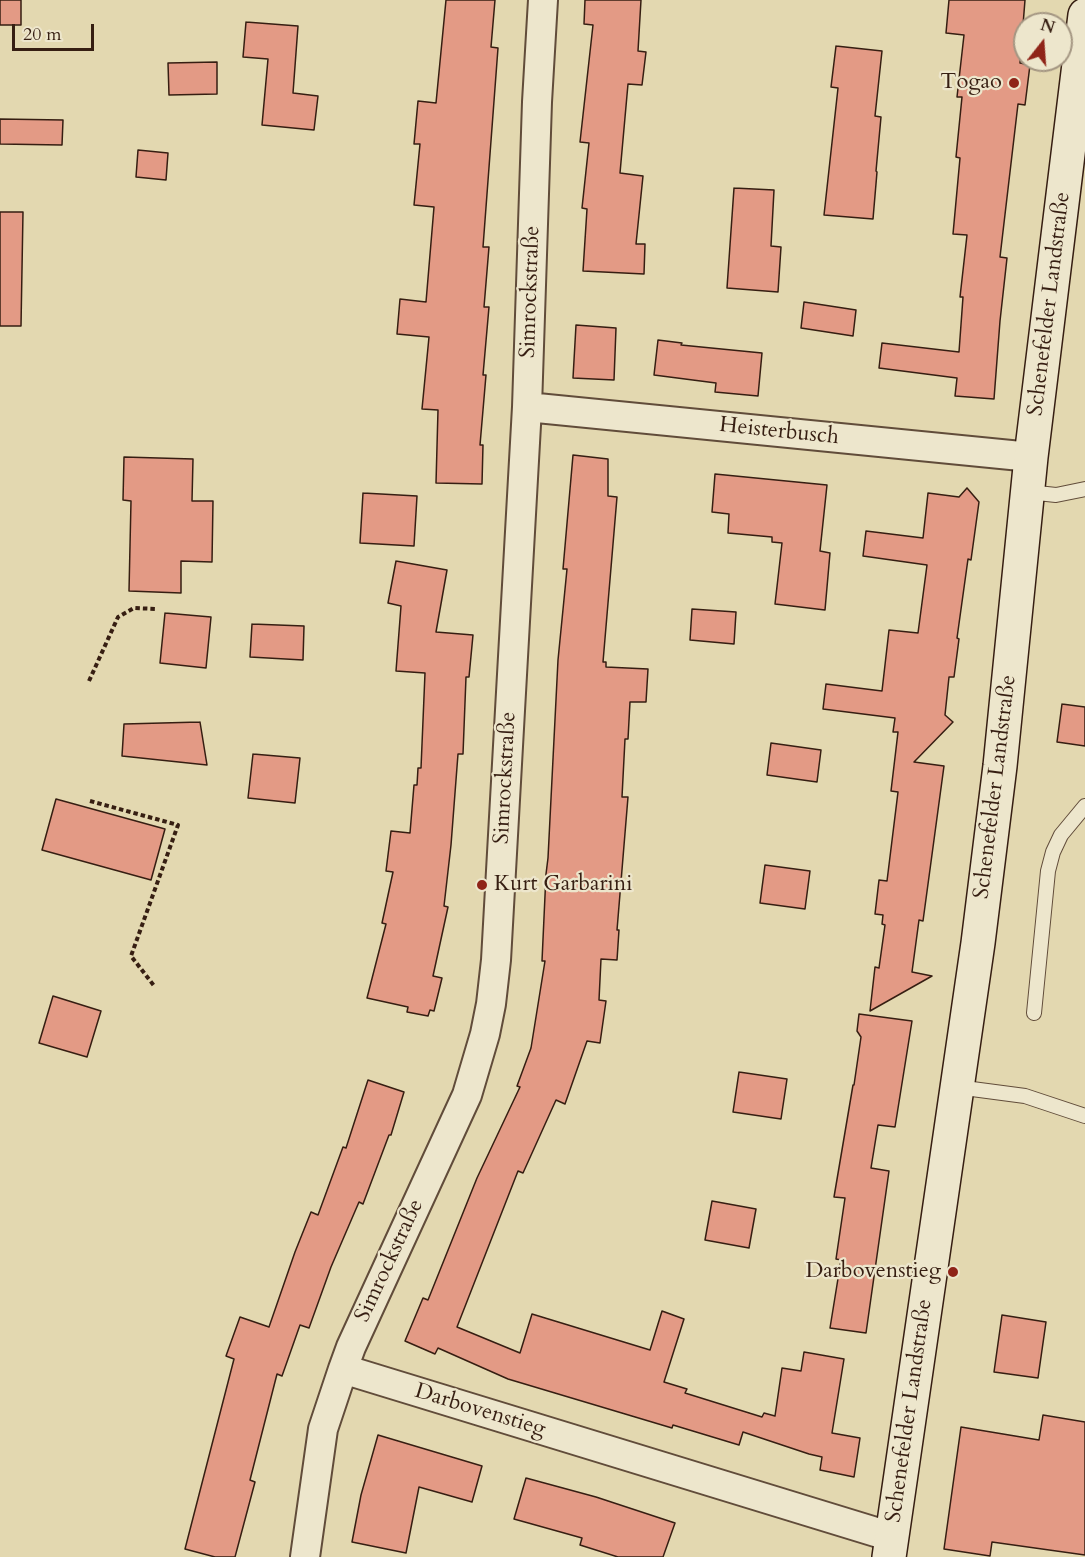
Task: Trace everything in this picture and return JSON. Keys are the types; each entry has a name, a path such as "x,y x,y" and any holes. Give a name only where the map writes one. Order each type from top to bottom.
{"street":[{"name":"Simrockstraße","path":"304,1557 323,1429 351,1347 476,1069 487,1024 495,974 527,407 537,102 543,0"},
{"name":"Schenefelder Landstraße","path":"891,1547 1000,766 1027,492 1085,15"},
{"name":"Heisterbusch","path":"527,407 1031,457"},
{"name":"Darbovenstieg","path":"343,1369 891,1547"}],"lane":[{"path":"1027,492 1056,495 1085,489"},
{"path":"1034,1013 1048,871 1061,835 1085,806"},
{"path":"957,1086 1025,1096 1085,1116"}],"path":[{"path":"89,681 118,617 134,608 156,609"},
{"path":"90,801 178,825 131,956 155,987"}],"building":[{"path":"0,0 21,0 21,25 0,25"},
{"path":"446,0 495,0 491,47 498,48 483,247 489,247 484,307 489,307 480,445 483,445 482,484 436,483 438,410 422,409 429,337 397,334 400,299 426,302 434,207 414,205 420,144 414,144 418,101 436,103"},
{"path":"585,0 641,0 638,51 646,52 642,85 628,84 620,173 643,176 636,244 645,244 644,274 583,271 587,209 582,208 589,143 580,142 593,25 584,24"},
{"path":"949,0 1025,0 1024,12 1013,12 1013,72 1029,72 1025,105 1018,104 1000,257 1007,258 994,399 955,396 957,378 879,368 882,343 959,352 963,297 960,297 967,235 953,234 960,158 956,157 962,97 957,97 964,35 946,33"},
{"path":"246,22 298,26 293,93 318,96 314,130 262,125 268,59 243,57"},
{"path":"836,46 882,51 875,116 881,117 873,219 824,215 838,88 831,87"},
{"path":"217,62 217,94 169,95 168,63"},
{"path":"0,119 63,120 62,145 0,144"},
{"path":"138,150 168,153 166,180 136,177"},
{"path":"734,188 774,190 771,246 781,247 778,292 727,288"},
{"path":"0,212 23,212 21,326 0,326"},
{"path":"804,302 856,310 853,336 801,328"},
{"path":"576,325 616,328 614,380 573,378"},
{"path":"658,340 682,343 681,345 762,353 758,396 715,392 716,383 654,375"},
{"path":"573,455 608,459 608,496 617,497 603,662 606,662 606,667 648,669 646,702 630,702 628,739 625,739 622,797 628,797 617,930 619,930 617,960 601,959 599,1000 606,1001 600,1043 587,1041 565,1104 556,1100 523,1173 518,1171 457,1327 520,1353 532,1314 650,1350 662,1311 684,1319 664,1382 687,1389 685,1393 762,1417 764,1413 775,1416 782,1368 801,1371 804,1352 844,1359 832,1433 860,1438 854,1477 820,1470 822,1457 743,1432 739,1445 673,1425 672,1428 508,1379 438,1348 435,1354 405,1341 423,1298 428,1300 477,1178 520,1087 517,1086 531,1048 545,961 542,961 546,874 558,660 567,569 563,569"},
{"path":"124,457 193,459 192,501 213,501 212,562 181,561 181,593 129,591 131,501 123,500"},
{"path":"715,474 827,485 820,551 830,553 825,610 775,604 782,543 772,542 772,537 728,533 729,514 712,512"},
{"path":"967,488 979,502 971,560 968,559 954,677 949,677 945,715 953,722 914,762 944,766 923,921 919,920 912,972 932,976 870,1011 875,967 879,968 885,925 882,924 883,915 875,914 879,880 887,881 898,792 891,791 898,732 893,732 895,718 823,709 826,684 882,691 889,630 918,633 927,565 863,556 866,531 923,538 928,493 959,497"},
{"path":"363,493 417,496 414,546 360,543"},
{"path":"396,561 447,570 436,632 473,635 469,677 466,677 463,754 458,754 444,906 448,907 433,976 442,978 434,1011 430,1010 428,1016 407,1012 408,1007 367,998 386,924 382,923 393,872 386,871 391,831 410,833 414,785 417,785 418,768 421,768 425,673 396,671 401,606 388,603"},
{"path":"692,609 736,612 734,644 690,640"},
{"path":"165,613 211,617 206,668 160,663"},
{"path":"252,624 304,626 303,660 250,657"},
{"path":"1062,704 1085,707 1085,746 1057,742"},
{"path":"200,722 207,765 122,756 124,724"},
{"path":"771,743 821,750 817,782 767,775"},
{"path":"253,754 300,758 295,803 248,798"},
{"path":"56,799 165,829 151,880 42,850"},
{"path":"765,865 810,871 805,909 760,903"},
{"path":"53,996 101,1011 87,1057 39,1043"},
{"path":"859,1014 912,1021 895,1127 878,1125 871,1168 889,1171 866,1333 830,1328 841,1260 836,1259 845,1198 834,1197 861,1037 857,1031"},
{"path":"739,1072 787,1079 781,1119 733,1112"},
{"path":"368,1080 404,1092 391,1135 389,1135 363,1204 359,1202 331,1267 309,1328 300,1325 282,1376 277,1374 250,1480 255,1482 235,1557 215,1557 185,1549 234,1359 226,1356 240,1317 269,1327 311,1212 318,1215 343,1147 346,1148"},
{"path":"712,1201 756,1209 749,1248 705,1240"},
{"path":"1002,1315 1046,1322 1038,1378 994,1372"},
{"path":"1043,1415 1085,1422 1085,1555 992,1542 990,1556 944,1549 961,1427 1039,1440"},
{"path":"378,1435 482,1466 472,1502 419,1487 406,1553 352,1542 361,1495"},
{"path":"526,1478 596,1497 675,1523 663,1557 618,1557 580,1545 582,1538 514,1519"}],"place":[{"name":"Togao","path":"1014,83"},
{"name":"Kurt Garbarini","path":"482,885"},
{"name":"Darbovenstieg","path":"953,1272"}]}
